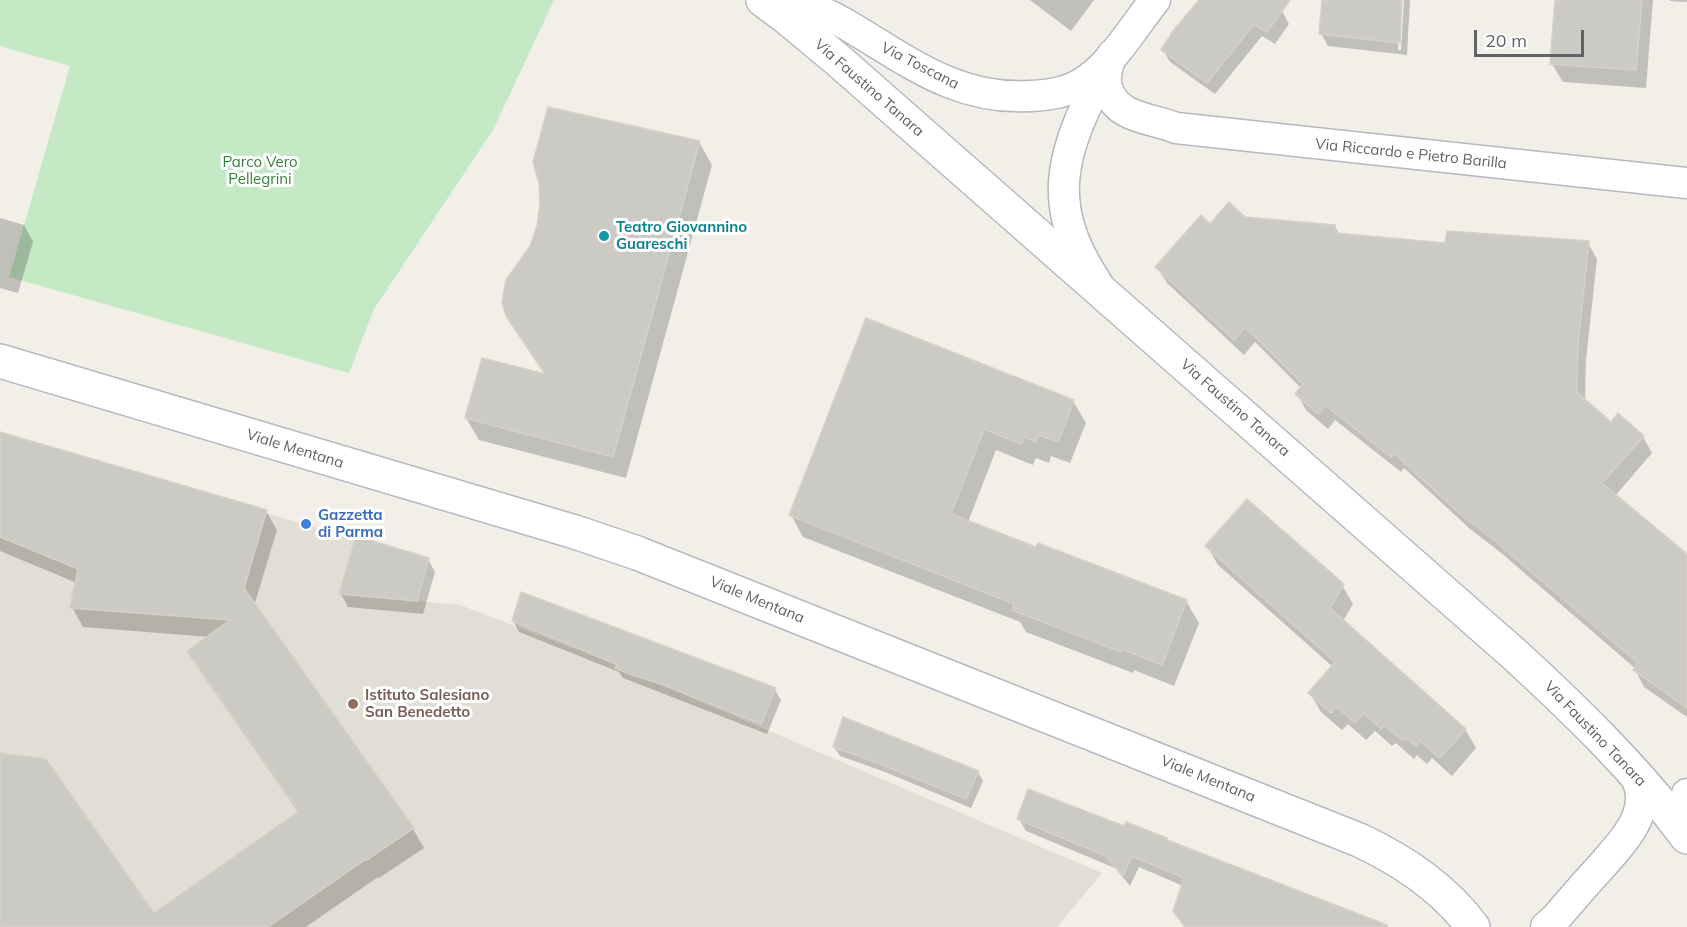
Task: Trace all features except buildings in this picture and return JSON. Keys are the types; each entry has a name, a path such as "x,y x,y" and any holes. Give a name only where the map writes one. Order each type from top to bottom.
{"main road":[{"name":"Via Faustino Tanara","path":"763,0 830,53 1506,646 1584,718 1629,765 1687,836"},
{"name":"Viale Mentana","path":"0,361 575,532 657,561 1359,840 1380,850 1419,875 1453,903 1472,924"}],"street":[{"name":"Via Toscana","path":"794,0 838,20 925,72 970,91 991,96 1051,95 1072,89 1088,79 1112,54 1155,0"},
{"name":"Via Toscana","path":"1112,54 1088,104 1067,159 1062,181 1068,222 1077,248 1098,284 1113,303"},
{"name":"Via Riccardo e Pietro Barilla","path":"1112,54 1106,73 1109,93 1119,108 1138,116"},
{"name":"Via Riccardo e Pietro Barilla","path":"1030,96 1066,98 1190,130 1687,183"},
{"path":"1546,927 1632,829 1642,795 1639,782 1629,765"},
{"path":"1687,794 1683,822 1687,836"}],"shaded area":[{"name":"Istituto Salesiano San Benedetto","path":"266,513 355,539 340,594 460,605 591,655 1102,873 1057,927 0,927 0,850 13,755 0,753 0,537"}],"green space":[{"name":"Parco Vero Pellegrini","path":"0,0 554,0 493,130 374,309 349,373 9,277 70,66 0,46"}],"place":[{"name":"Teatro Giovannino Guareschi","path":"604,236"},
{"name":"Gazzetta di Parma","path":"306,524"},
{"name":"Istituto Salesiano San Benedetto","path":"353,704"}]}
